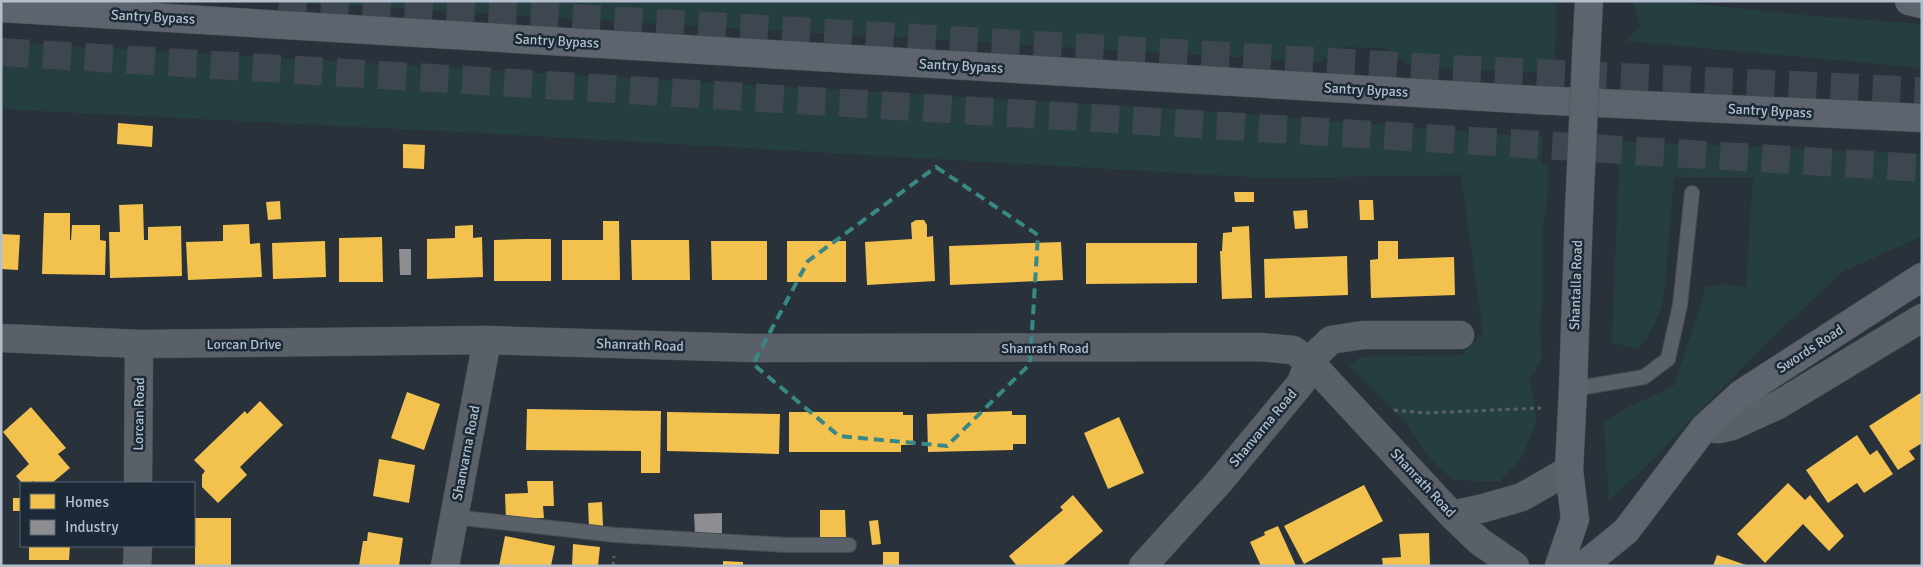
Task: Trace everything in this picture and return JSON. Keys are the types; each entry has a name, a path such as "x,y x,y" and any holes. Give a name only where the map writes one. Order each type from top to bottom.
{"main road":[{"name":"Shantalla Road","path":"1559,566 1575,519 1569,470 1589,1"},
{"path":"1909,1 1922,4"},
{"name":"Santry Bypass","path":"1,8 1497,98 1922,118"},
{"name":"Swords Road","path":"1582,566 1626,531 1704,428 1741,394 1922,277"}],"street":[{"path":"1704,428 1719,429 1732,426 1778,405 1922,318"},
{"name":"Shanvarna Road","path":"1143,566 1219,482 1301,383 1309,361 1331,340 1363,335 1460,335"},
{"name":"Lorcan Drive","path":"1,338 140,344 487,340"},
{"name":"Shanvarna Road","path":"445,566 487,340"},
{"name":"Shanrath Road","path":"487,340 752,348 1260,347 1293,350 1309,361 1452,515 1479,541 1515,566"},
{"name":"Lorcan Road","path":"138,482 140,344"},
{"path":"1452,515 1522,497 1569,470"},
{"path":"138,547 138,566"}],"lane":[{"path":"1573,389 1644,376 1668,359 1680,305 1692,193"},
{"path":"454,517 615,535 786,545 849,545"}],"path":[{"path":"1388,409 1425,413 1541,408"}],"highlighted area":[{"path":"936,167 1038,235 1030,364 947,446 839,436 753,364 808,261"}],"green space":[{"path":"268,1 1557,1 1554,73 1412,67 1384,48 1346,47 1320,62"},
{"path":"1633,1 1670,1 1802,15 1922,24 1922,68 1626,41 1640,25"},
{"path":"1,42 1189,110 1543,137 1541,162 1547,166 1549,183 1543,227 1543,295 1540,328 1542,359 1529,379 1534,399 1536,423 1521,459 1500,481 1452,479 1431,459 1407,424 1349,366 1360,357 1461,355 1483,333 1461,175 1269,178 500,134 1,109"},
{"path":"1620,141 1922,154 1922,236 1842,272 1756,353 1649,463 1609,501 1604,422 1630,406 1674,386 1706,287 1727,284 1746,288 1753,177 1674,177 1663,305 1648,337 1637,349 1612,342"}],"building: Homes":[{"path":"118,123 153,126 152,147 117,144"},
{"path":"403,144 425,145 424,169 403,168"},
{"path":"1234,192 1254,192 1254,202 1235,202"},
{"path":"1359,200 1373,200 1374,220 1360,220"},
{"path":"280,201 281,219 268,220 266,202"},
{"path":"143,204 144,240 148,240 148,227 181,226 182,276 110,278 109,232 120,232 119,205"},
{"path":"1307,210 1308,228 1295,229 1293,211"},
{"path":"44,213 70,213 70,240 72,225 100,225 100,240 106,241 105,275 42,274"},
{"path":"916,220 924,220 927,225 927,237 933,236 935,281 867,285 865,242 912,239 911,223"},
{"path":"603,221 619,221 620,280 562,280 562,240 603,240"},
{"path":"249,224 250,244 260,243 262,277 188,280 186,242 223,241 223,225"},
{"path":"473,225 473,238 482,237 483,277 427,279 427,239 455,238 455,226"},
{"path":"1249,226 1252,298 1222,299 1220,251 1222,251 1223,233 1232,232 1232,227"},
{"path":"1,234 20,235 18,270 1,269"},
{"path":"382,237 383,282 339,282 339,238"},
{"path":"551,239 551,281 494,281 494,240"},
{"path":"631,240 689,240 690,280 632,280"},
{"path":"325,241 326,277 273,279 272,243"},
{"path":"711,241 767,241 767,280 712,280"},
{"path":"787,241 846,241 846,282 787,282"},
{"path":"1378,241 1398,241 1398,259 1454,257 1455,295 1371,298 1370,260 1378,259"},
{"path":"1061,242 1063,280 950,285 949,246"},
{"path":"1086,243 1197,243 1197,283 1086,284"},
{"path":"1347,256 1348,295 1265,298 1264,259"},
{"path":"407,392 440,404 424,450 391,438"},
{"path":"1922,392 1922,443 1909,451 1915,459 1898,470 1869,426"},
{"path":"260,401 283,425 240,467 247,475 218,503 202,487 202,475 205,471 194,460 245,411 247,414"},
{"path":"31,407 66,448 58,454 70,468 53,482 21,482 16,476 29,464 3,432"},
{"path":"527,409 661,411 660,473 641,473 641,451 526,450"},
{"path":"1012,411 1012,415 1026,415 1026,444 1013,444 1013,450 928,452 927,414"},
{"path":"667,412 780,414 779,454 667,451"},
{"path":"789,412 903,412 903,415 913,415 913,445 901,445 901,452 789,452"},
{"path":"1119,417 1144,473 1108,489 1084,433"},
{"path":"1857,435 1870,455 1877,450 1893,474 1864,493 1857,483 1828,503 1806,470"},
{"path":"379,459 415,465 409,503 373,496"},
{"path":"527,481 553,481 554,506 543,506 544,518 506,519 505,494 528,493"},
{"path":"1788,483 1805,500 1810,495 1844,536 1829,551 1803,524 1765,563 1737,534"},
{"path":"1364,485 1383,521 1304,564 1284,526"},
{"path":"1073,495 1103,531 1062,566 1017,566 1009,556 1063,510 1060,507"},
{"path":"13,498 20,498 20,511 13,511"},
{"path":"602,502 603,526 589,527 588,503"},
{"path":"820,510 845,510 846,537 820,537"},
{"path":"195,518 231,518 231,566 195,566"},
{"path":"878,520 881,544 872,545 869,521"},
{"path":"1278,526 1296,566 1261,566 1250,542 1265,535 1264,532"},
{"path":"368,532 403,538 399,566 359,566 363,541 367,541"},
{"path":"1429,533 1430,566 1383,566 1382,558 1401,557 1399,534"},
{"path":"505,536 555,546 551,566 499,566"},
{"path":"573,544 600,547 598,566 572,566"},
{"path":"29,547 70,547 69,560 29,560"},
{"path":"883,552 899,552 899,566 883,566"},
{"path":"1717,555 1746,565 1746,566 1713,566"},
{"path":"723,561 743,562 743,566 723,566"}],"building: Industry":[{"path":"399,249 411,249 411,275 400,275"},
{"path":"722,513 722,533 695,534 694,514"}],"tunnel":[{"path":"279,1 1451,69 1922,91"},
{"path":"1,52 1922,168"}]}
